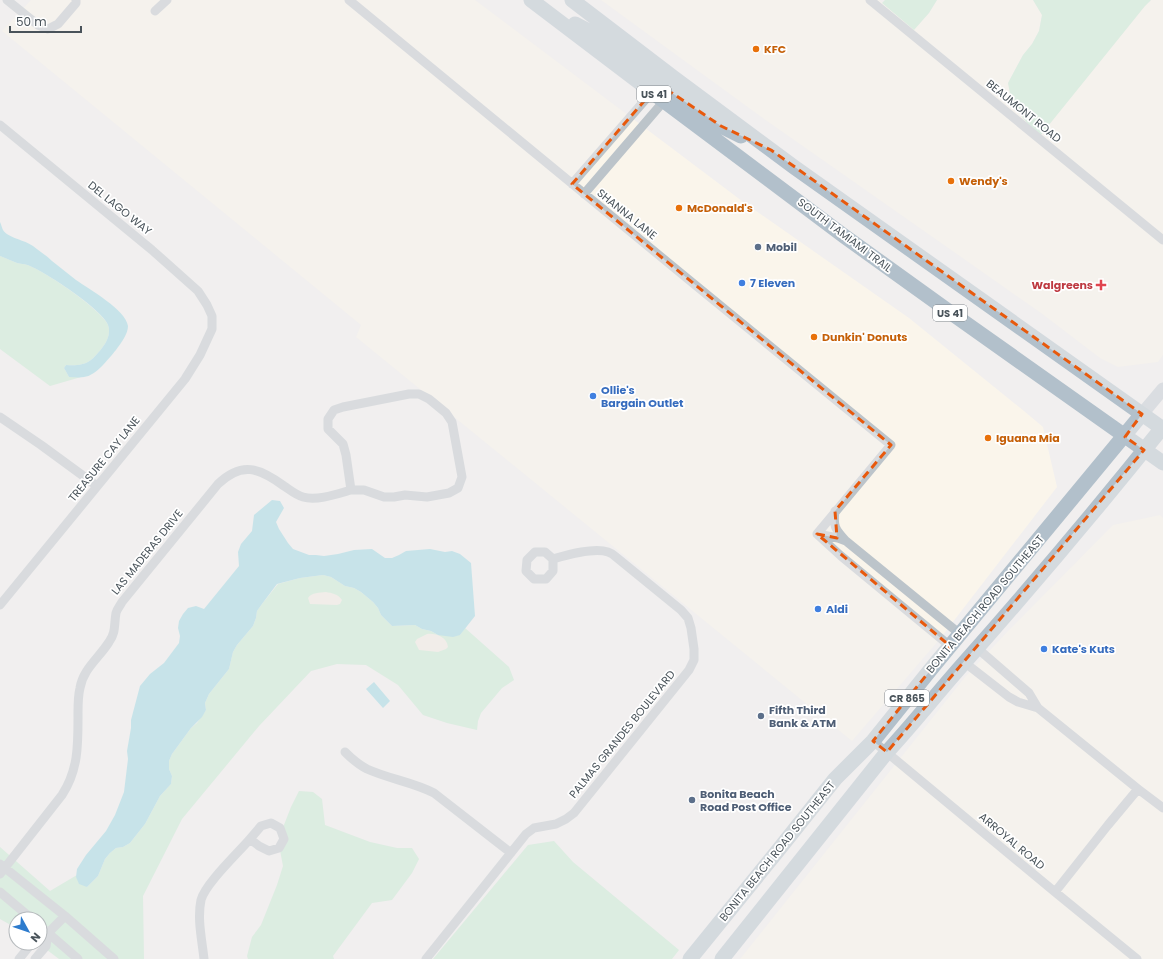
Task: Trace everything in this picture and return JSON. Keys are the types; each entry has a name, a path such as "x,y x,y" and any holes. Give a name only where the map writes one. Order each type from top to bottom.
{"main road":[{"name":"US 41","path":"572,0 771,150 1163,428"},
{"path":"536,3 596,35 651,76 666,80 674,78"},
{"name":"SOUTH TAMIAMI TRAIL","path":"536,3 658,97 934,301 1124,437 1163,463"},
{"path":"658,97 663,91 672,93 721,126 771,150"},
{"name":"CR 865","path":"1142,414 1163,389"},
{"name":"BONITA BEACH ROAD SOUTHEAST","path":"690,959 835,779 873,741 1142,414"},
{"name":"BONITA BEACH ROAD SOUTHEAST","path":"722,959 887,752 964,662 978,648 1163,428"}],"street":[{"path":"7,0 38,25 48,29 58,24 76,3 76,0"},
{"path":"154,11 167,0"},
{"name":"SHANNA LANE","path":"349,0 891,445 835,512"},
{"name":"BEAUMONT ROAD","path":"870,0 1163,240"},
{"path":"572,184 658,97"},
{"path":"584,194 658,97"},
{"name":"DEL LAGO WAY","path":"0,125 152,250 198,291 208,305 212,320"},
{"name":"TREASURE CAY LANE","path":"0,604 185,379 208,340 212,329 212,320"},
{"name":"LAS MADERAS DRIVE","path":"2,868 68,786 76,764 80,688 84,676 114,633 116,612 122,602 218,484 235,472 245,469 255,470 266,474 302,497 312,499 351,490 364,490 384,497 405,495 427,497 449,493 458,488 462,477 452,422 446,413 430,399 419,394 409,394 334,410 328,419 328,429 343,444 351,490"},
{"path":"0,417 97,486"},
{"path":"835,512 835,527 838,533 846,541 960,634"},
{"path":"817,534 835,512"},
{"path":"817,534 846,541"},
{"path":"817,534 841,556 950,646"},
{"name":"PALMAS GRANDES BOULEVARD","path":"426,959 526,834 534,828 556,824 574,813 689,670 694,660 692,628 688,618 681,610 616,557 607,552 596,551 573,553 553,559"},
{"path":"978,648 1029,693 1038,708 1163,808"},
{"path":"964,662 1008,697 1018,702 1038,708"},
{"name":"ARROYAL ROAD","path":"873,741 1137,959"},
{"path":"345,752 357,764 367,769 425,788 434,793 511,853"},
{"path":"1054,892 1138,789"},
{"path":"204,959 200,916 202,899 212,881 250,839"},
{"path":"2,868 65,916 114,959"},
{"path":"0,892 23,911"},
{"path":"48,931 65,916"},
{"path":"48,938 78,959"},
{"path":"19,959 26,951"},
{"path":"35,959 42,951"}],"highlighted area":[{"path":"652,92 672,93 721,126 771,150 1142,414 1125,437 1144,450 887,752 873,741 950,646 817,534 837,538 835,511 891,445 572,184"}],"shaded area":[{"path":"31,0 475,0 742,201 909,318 1024,411 1043,427 1057,487 939,640 852,741 356,337 361,325 2,31"},
{"path":"601,0 879,0 914,29 929,13 937,0 1033,0 1042,15 1039,31 1032,44 1023,55 1008,83 1014,106 1028,124 1148,2 1149,3 1151,0 1163,0 1163,355 1158,362 1118,367 1100,358 1041,313 760,116"},
{"path":"1160,515 1163,518 1163,959 740,959 965,677 1008,631 1113,525"}],"green space":[{"path":"885,0 937,0 929,13 914,30 882,3"},
{"path":"1033,0 1151,0 1040,136 1018,112 1014,102 1011,99 1008,83 1023,55 1032,44 1039,31 1042,15"},
{"path":"0,256 17,263 30,266 50,277 86,302 104,319 108,325 109,334 102,348 91,360 78,365 66,365 64,368 69,377 81,377 50,386 0,349"},
{"path":"323,575 331,577 345,586 354,588 373,602 381,615 392,626 415,625 438,635 460,635 465,628 509,667 514,680 502,688 481,713 477,730 447,723 423,715 398,685 366,665 337,664 311,671 259,726 182,819 143,896 144,959 59,959 48,951 48,911 8,911 8,924 0,919 0,847 50,891 77,875 76,877 87,887 98,876 105,859 110,853 116,848 123,847 130,843 145,824 160,796 171,784 172,776 169,769 169,761 172,754 206,710 205,703 209,694 229,669 233,652 253,626 257,611 278,584 300,578"},
{"path":"299,791 313,792 322,799 325,825 370,842 397,848 412,848 419,859 412,873 392,900 372,903 333,956 334,959 248,959 247,956 252,937 261,925 283,866 279,845 282,830"},
{"path":"554,841 573,862 679,950 672,959 433,959 528,845"}],"sand":[{"path":"326,592 339,596 342,600 340,604 310,604 308,598 310,596 316,593"},
{"path":"427,634 440,636 446,641 448,647 438,652 419,650 415,642 417,639"}],"water":[{"path":"0,222 5,233 33,246 76,280 106,300 121,313 126,320 128,326 124,338 106,362 89,376 69,377 64,368 66,365 83,364 91,360 107,340 109,334 108,325 97,311 50,277 30,266 17,263 0,256"},
{"path":"272,500 280,501 284,508 276,522 288,543 293,549 309,555 324,556 354,550 372,549 385,558 392,558 406,551 430,549 445,552 452,551 460,554 471,563 475,616 460,635 453,637 438,635 415,625 392,626 381,615 373,602 361,592 354,588 345,586 331,577 323,575 300,578 277,584 257,611 253,626 233,652 229,669 209,694 205,703 206,710 202,717 191,728 172,754 169,761 169,769 172,776 171,784 160,796 145,824 130,843 123,847 116,848 110,853 105,859 98,876 87,887 79,884 76,877 77,869 86,855 106,831 115,815 124,792 131,720 140,686 150,674 164,663 179,643 180,636 178,628 179,621 183,614 188,608 196,606 204,609 239,566 238,552 241,544 252,531 254,515"},
{"path":"374,682 390,701 383,708 366,689"}],"place":[{"name":"KFC","path":"756,49"},
{"name":"Wendy's","path":"951,181"},
{"name":"McDonald's","path":"679,208"},
{"name":"Mobil","path":"758,247"},
{"name":"7 Eleven","path":"742,283"},
{"name":"Walgreens","path":"1101,285"},
{"name":"Dunkin' Donuts","path":"814,337"},
{"name":"Ollie's Bargain Outlet","path":"593,396"},
{"name":"Iguana Mia","path":"988,438"},
{"name":"Aldi","path":"818,609"},
{"name":"Kate's Kuts","path":"1044,649"},
{"name":"Fifth Third Bank & ATM","path":"761,716"},
{"name":"Bonita Beach Road Post Office","path":"692,800"}]}
